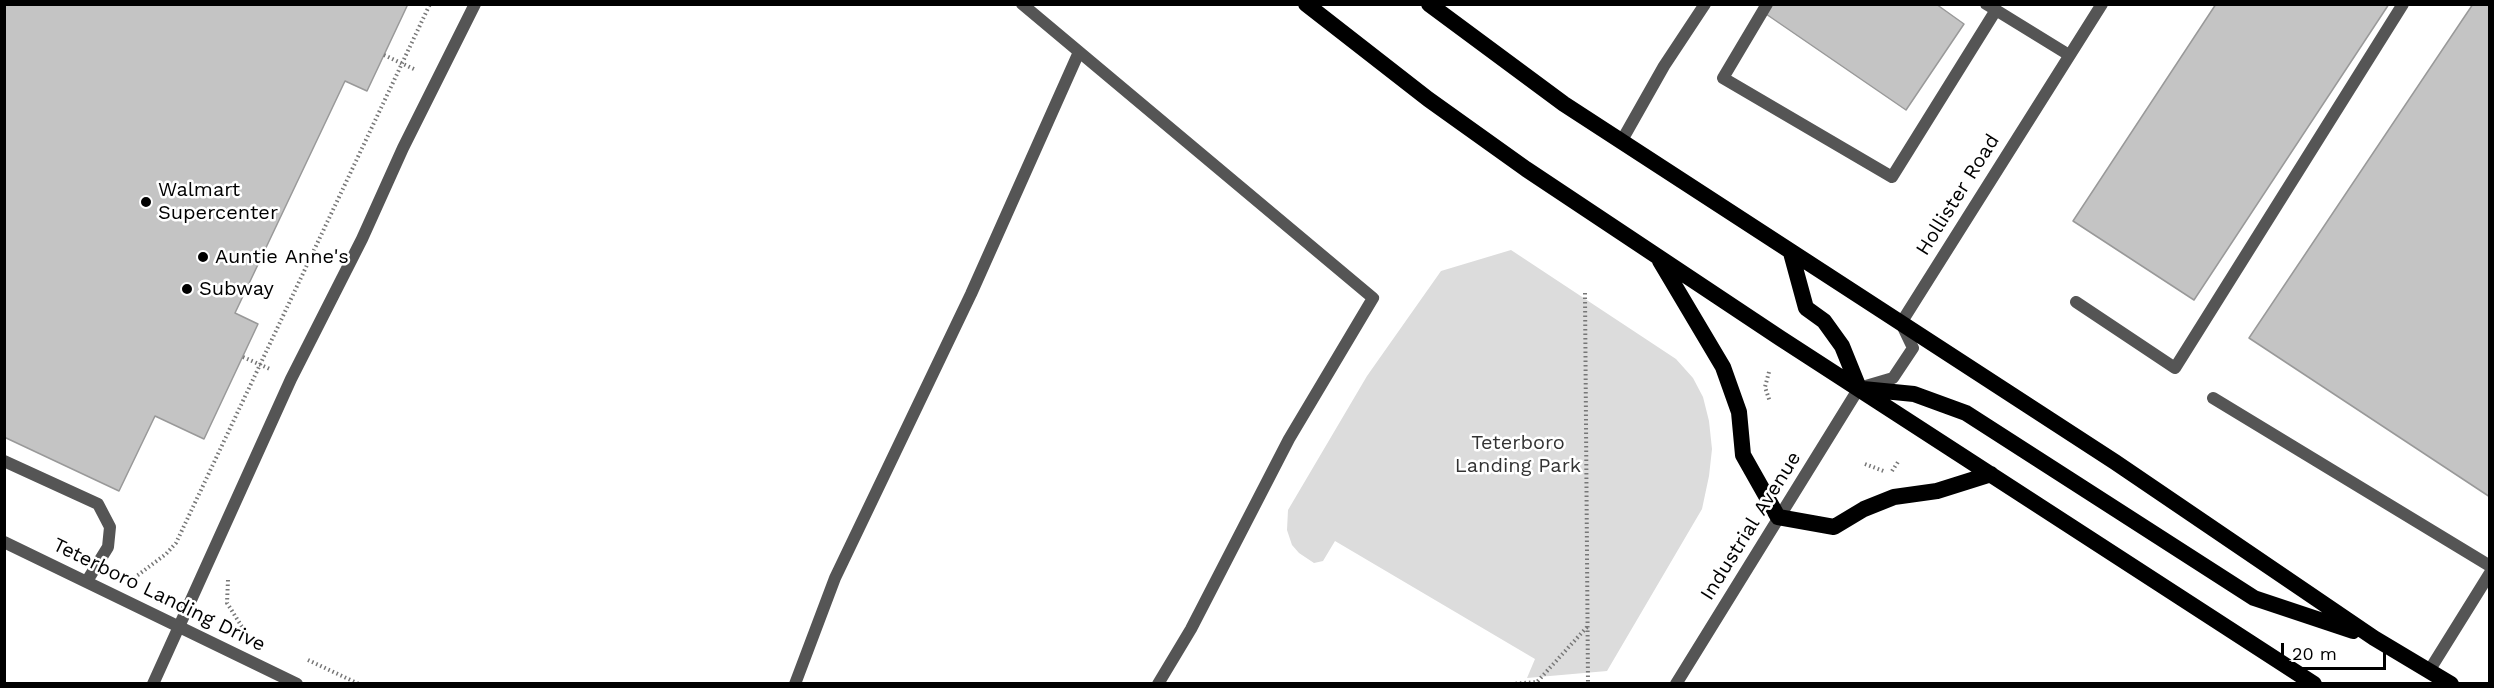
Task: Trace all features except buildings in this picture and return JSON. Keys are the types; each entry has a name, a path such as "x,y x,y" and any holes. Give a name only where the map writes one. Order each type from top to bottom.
{"highway":[{"path":"1306,4 1481,137 1658,258 2314,684"},
{"path":"1429,4 1564,104 2115,462 2374,638 2451,684"},
{"path":"1791,253 1806,308 1824,321 1842,346 1859,388"},
{"path":"1658,258 1723,368 1738,412 1743,455 1778,517 1834,527 1864,509 1894,497 1937,491 1990,474"},
{"path":"1859,388 1914,394 1966,413 2254,598 2374,638"}],"street":[{"path":"153,684 291,379 362,239 436,79 475,4"},
{"path":"1022,4 1373,298 1289,439 1191,629 1158,684"},
{"path":"1621,141 1664,66 1705,4"},
{"path":"1767,4 1723,78 1892,177 1991,8 2069,55"},
{"name":"Hollister Road","path":"1901,323 2102,4"},
{"path":"2076,302 2175,368 2403,4"},
{"path":"795,684 835,578 971,294 1079,52"},
{"path":"1859,388 1893,378 1913,348 1901,323"},
{"name":"Industrial Avenue","path":"1676,684 1859,388"},
{"path":"2213,398 2490,566"},
{"path":"4,461 98,504 110,527 108,547 87,581"},
{"name":"Teterboro Landing Drive","path":"4,542 297,684"},
{"path":"2429,671 2490,573"}],"path":[{"path":"176,543 429,4"},
{"path":"384,55 436,79"},
{"path":"1585,293 1588,684"},
{"path":"1769,372 1765,387 1770,402"},
{"path":"1866,464 1890,473 1898,462"},
{"path":"228,575 226,603 244,630 255,635"},
{"path":"1511,684 1537,681 1588,626"},
{"path":"307,659 359,684"}],"green space":[{"name":"Teterboro Landing Park","path":"1511,250 1676,359 1693,378 1703,397 1709,421 1712,449 1702,509 1607,671 1527,678 1535,659 1335,541 1323,561 1314,563 1292,545 1287,530 1288,510 1367,376 1441,271"}],"place":[{"name":"Walmart Supercenter","path":"146,202"},
{"name":"Auntie Anne's","path":"203,257"},
{"name":"Subway","path":"187,289"}]}
